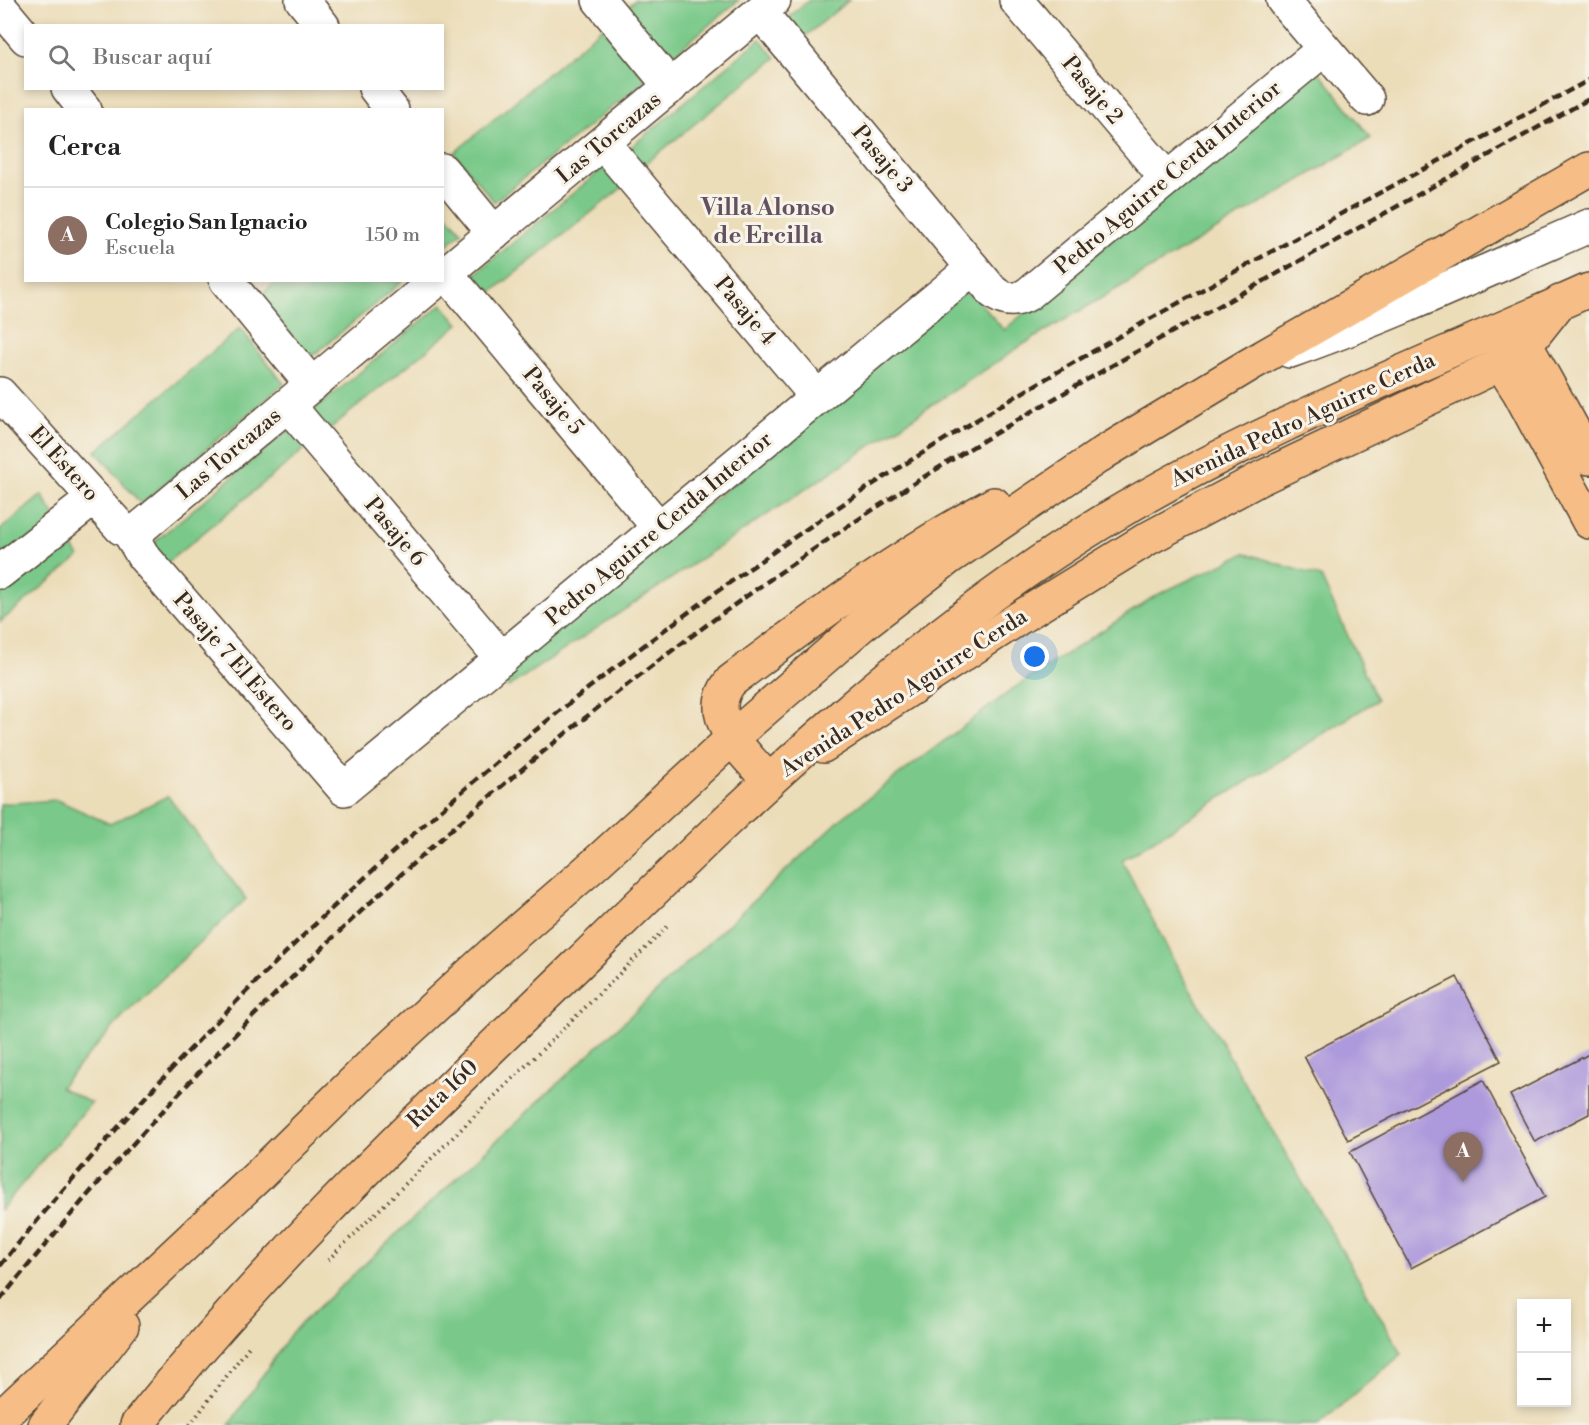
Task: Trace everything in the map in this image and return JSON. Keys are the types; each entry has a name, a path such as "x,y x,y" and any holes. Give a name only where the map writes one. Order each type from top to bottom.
{"main road":[{"path":"0,1418 258,1176 372,1064 732,738 853,633 912,586 992,527 1105,453 1249,365 1589,169"},
{"path":"1575,296 1589,282"},
{"name":"Avenida Pedro Aguirre Cerda","path":"769,781 1019,618 1148,539 1261,478 1513,355 1575,296"},
{"name":"Avenida Pedro Aguirre Cerda","path":"769,781 897,668 942,633 1034,565 1105,520 1174,480 1261,436 1575,296"},
{"path":"1513,355 1589,458"},
{"path":"1513,355 1519,392 1589,522"},
{"path":"769,781 732,738 720,713 721,696 731,681 819,615 904,556 993,505 1105,453"},
{"name":"Ruta 160","path":"137,1425 195,1352 366,1169 769,781"},
{"path":"45,1425 78,1380 150,1293 258,1176"}],"street":[{"path":"302,0 321,24"},
{"path":"599,0 671,87"},
{"name":"Pasaje 2","path":"1016,0 1167,179"},
{"path":"1283,0 1367,99"},
{"name":"Las Torcazas","path":"444,275 767,6"},
{"name":"Pasaje 3","path":"767,6 973,268 993,292 1009,300"},
{"path":"0,7 24,36"},
{"name":"Pedro Aguirre Cerda Interior","path":"1009,300 1019,299 1028,294 1324,49"},
{"path":"70,90 83,108"},
{"path":"377,90 390,108"},
{"name":"Pasaje 4","path":"603,143 817,397"},
{"path":"444,172 494,233"},
{"path":"1249,365 1349,330 1589,226"},
{"name":"Pedro Aguirre Cerda Interior","path":"344,789 973,268"},
{"name":"Pasaje 5","path":"444,279 659,528"},
{"name":"Pasaje 6","path":"227,282 300,395 502,659"},
{"name":"Las Torcazas","path":"129,532 138,530 436,282"},
{"name":"El Estero","path":"0,394 121,528 129,532"},
{"path":"0,572 94,498"},
{"name":"Pasaje 7 El Estero","path":"129,532 143,556 344,789"}],"path":[{"path":"323,1265 672,922"},
{"path":"190,1425 252,1343"}],"green space":[{"path":"635,0 739,0 667,60 625,9"},
{"path":"809,0 849,0 797,43 781,24"},
{"path":"603,27 646,80 494,202 454,153"},
{"path":"760,39 776,58 639,169 625,152"},
{"path":"1317,69 1371,138 1024,344 508,687 500,677 968,289 1004,330"},
{"path":"606,166 623,187 483,299 469,279"},
{"path":"444,211 462,232 444,247"},
{"path":"276,282 402,282 310,358 260,296"},
{"path":"442,304 459,324 327,431 311,413"},
{"path":"240,328 284,384 141,504 96,451"},
{"path":"290,429 306,448 163,566 147,548"},
{"path":"42,495 79,557 0,622 0,530"},
{"path":"1245,553 1321,577 1377,700 1122,860 1174,961 1402,1354 1318,1425 229,1425 292,1332 842,818 1014,688 1155,596"},
{"path":"168,796 246,899 124,1015 60,1087 91,1103 0,1210 0,804 57,800 110,824"}],"building":[{"path":"1457,977 1501,1061 1348,1140 1304,1056"},
{"path":"1589,1054 1589,1114 1535,1142 1510,1095"},
{"path":"1483,1080 1545,1197 1411,1268 1350,1152"}],"railway":[{"path":"0,1266 83,1167 169,1071 260,978 449,802 651,640 843,504 1067,366 1240,269 1589,80"},
{"path":"0,1300 99,1183 201,1070 308,961 420,858 535,759 654,664 778,574 905,489 984,440 1106,369 1589,99"}],"place":[{"name":"Colegio San Ignacio","path":"1463,1182"}],"district":[{"name":"Villa Alonso de Ercilla","path":"768,222"}]}
